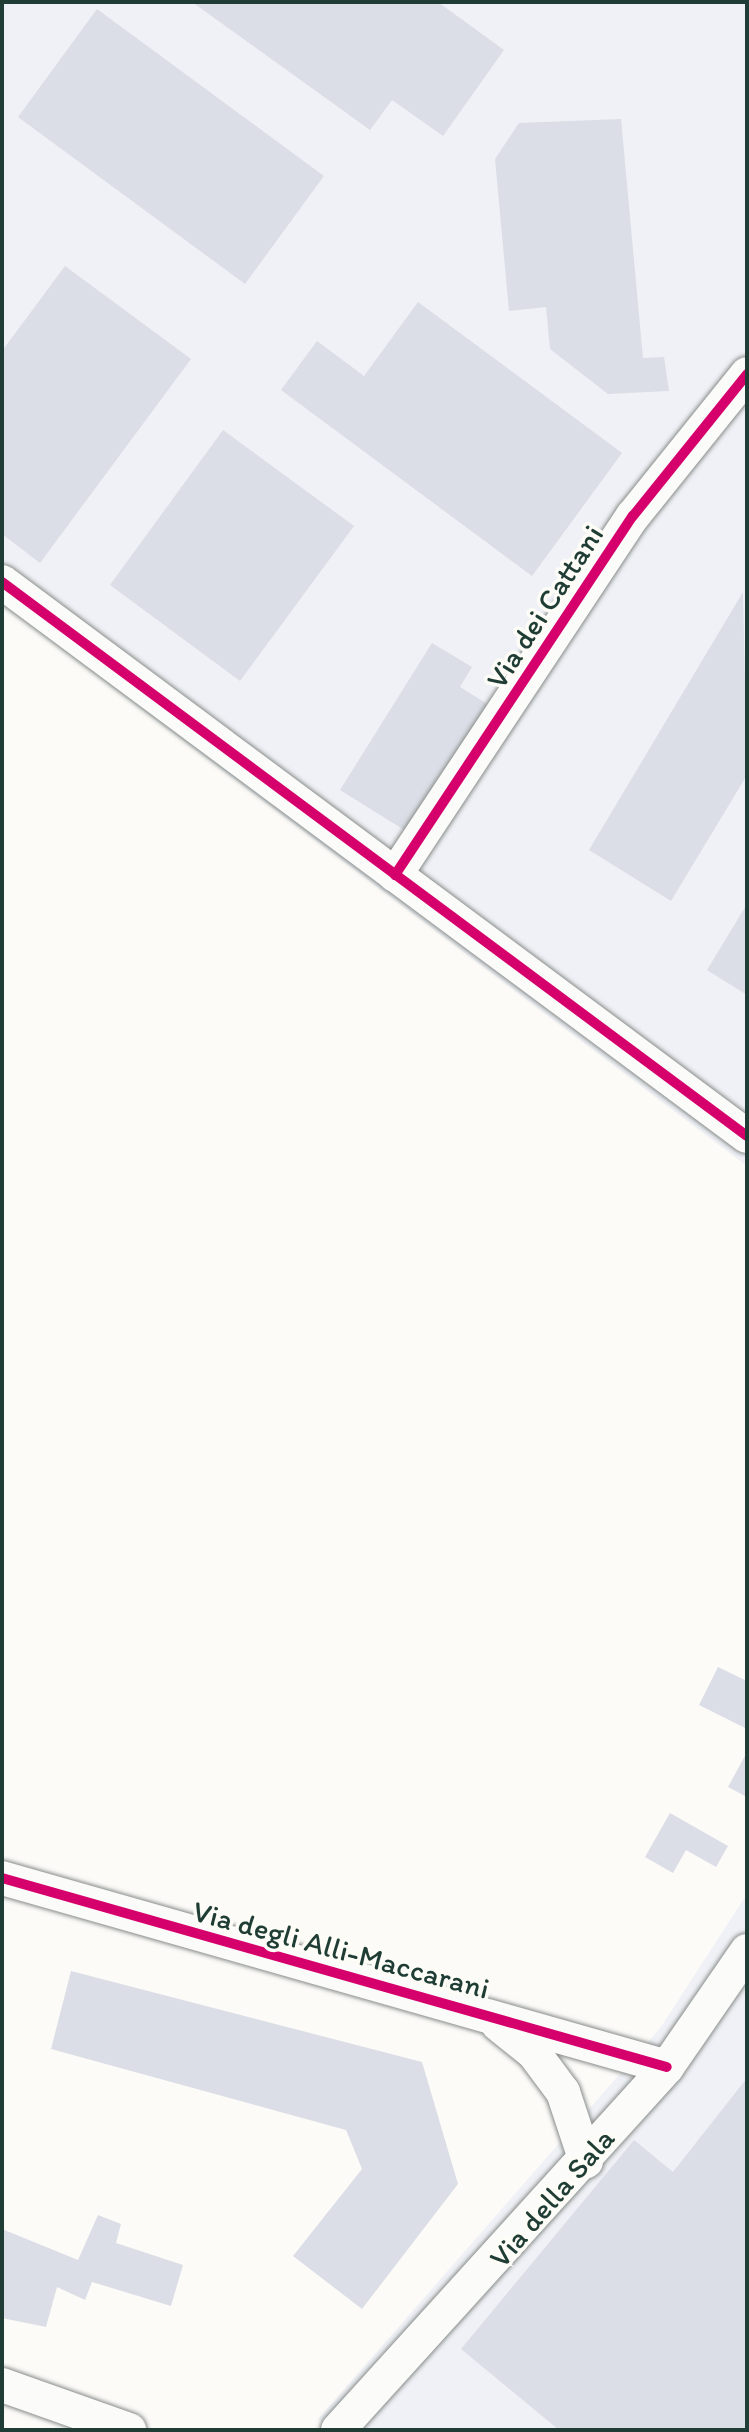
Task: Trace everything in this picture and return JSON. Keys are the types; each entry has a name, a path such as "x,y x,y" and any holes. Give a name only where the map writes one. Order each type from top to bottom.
{"street":[{"name":"Via dei Cattani","path":"395,875 633,516 747,374"},
{"path":"2,582 747,1136"},
{"name":"Via degli Alli-Maccarani","path":"2,1878 478,2010 667,2067"},
{"name":"Via della Sala","path":"338,2430 586,2161 667,2067 747,1951"},
{"name":"Via degli Alli-Maccarani","path":"478,2010 548,2070 573,2113 586,2161"},
{"path":"2,2385 129,2430"}],"shaded area":[{"path":"2,2 747,2 747,1166 2,604"},
{"path":"747,1894 747,2430 334,2430 318,2419 661,2027"}],"building":[{"path":"192,2 438,2 504,50 443,136 392,100 370,130"},
{"path":"97,9 324,176 245,284 18,117"},
{"path":"621,119 643,358 664,357 669,391 608,394 550,349 546,307 509,311 495,159 519,123"},
{"path":"65,266 191,359 40,563 2,534 2,351"},
{"path":"418,302 622,453 532,576 281,390 317,341 364,376"},
{"path":"223,430 354,526 240,681 110,585"},
{"path":"743,592 747,775 671,901 589,850"},
{"path":"432,643 472,667 460,687 489,705 409,833 340,790"},
{"path":"747,904 747,995 707,970"},
{"path":"718,1667 747,1681 747,1729 699,1705"},
{"path":"747,1752 747,1797 728,1787"},
{"path":"670,1813 728,1846 716,1867 686,1850 673,1873 645,1857"},
{"path":"71,1971 422,2062 458,2184 362,2309 293,2256 362,2169 346,2130 51,2049"},
{"path":"747,2078 747,2430 559,2430 461,2349 634,2140 673,2172"},
{"path":"98,2215 121,2224 116,2243 183,2265 171,2306 92,2282 85,2300 57,2287 46,2327 2,2318 2,2229 78,2260"}],"cycle path":[{"path":"395,875 633,516 747,374"},
{"path":"2,582 747,1136"},
{"path":"2,1878 667,2067"}]}
